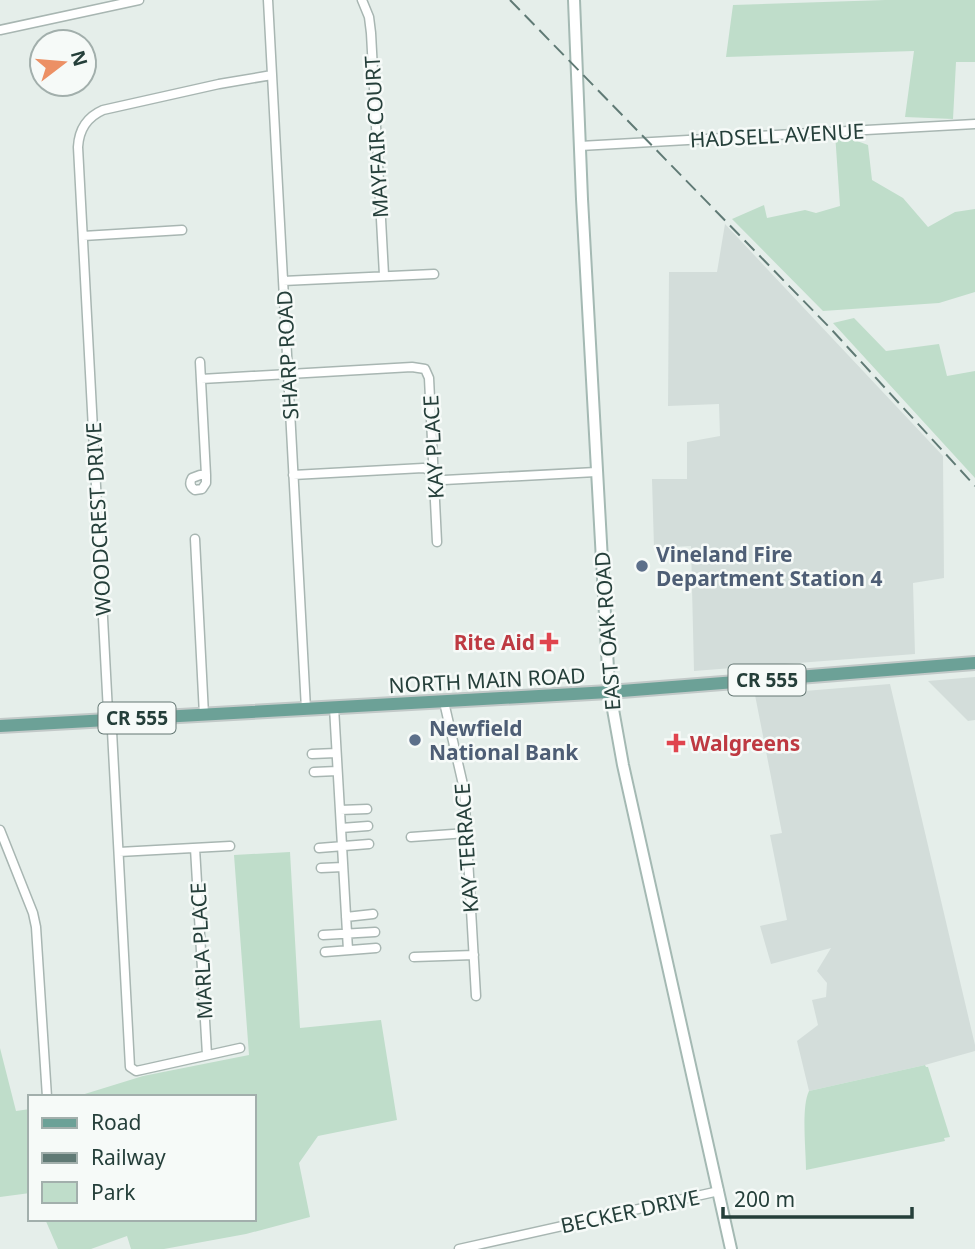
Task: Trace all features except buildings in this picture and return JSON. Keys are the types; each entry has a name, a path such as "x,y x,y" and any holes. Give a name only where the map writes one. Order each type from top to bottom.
{"main road":[{"name":"NORTH MAIN ROAD","path":"0,726 609,692 975,663"}],"street":[{"path":"0,30 139,0"},
{"name":"SHARP ROAD","path":"268,0 306,709"},
{"name":"MAYFAIR COURT","path":"362,0 369,17 371,33 384,275"},
{"name":"EAST OAK ROAD","path":"574,0 609,692 731,1249"},
{"name":"WOODCREST DRIVE","path":"207,1055 136,1071 130,1067 112,732 98,541 78,147 82,130 92,116 103,110 272,75"},
{"name":"HADSELL AVENUE","path":"580,146 975,124"},
{"path":"83,236 182,230"},
{"path":"283,281 434,274"},
{"path":"200,362 206,475"},
{"name":"KAY PLACE","path":"288,374 421,368 428,372 437,542"},
{"path":"201,379 288,374"},
{"path":"293,475 428,468 439,479 444,480 596,472"},
{"path":"195,539 204,715"},
{"name":"KAY TERRACE","path":"444,702 464,789 476,996"},
{"path":"334,708 348,950"},
{"path":"313,754 336,753"},
{"path":"314,772 337,771"},
{"path":"340,810 367,809"},
{"path":"341,828 368,826"},
{"path":"0,830 33,913 38,935 47,1095"},
{"path":"411,836 467,833"},
{"path":"320,848 369,844"},
{"path":"119,852 230,846"},
{"name":"MARLA PLACE","path":"195,848 207,1055"},
{"path":"321,868 343,867"},
{"path":"346,917 373,914"},
{"path":"323,934 375,932"},
{"path":"326,952 376,948"},
{"path":"414,957 474,955"},
{"path":"207,1055 240,1048"},
{"name":"BECKER DRIVE","path":"459,1249 719,1191"}],"shaded area":[{"path":"725,224 943,456 944,578 913,583 915,654 694,671 691,546 654,548 652,479 687,479 687,442 720,436 719,404 668,406 669,272 717,272"},
{"path":"975,677 975,720 968,721 928,681"},
{"path":"890,684 975,1051 809,1091 797,1041 818,1025 812,1000 826,997 827,983 817,971 831,948 771,964 760,926 787,920 770,835 782,833 755,695"}],"green space":[{"path":"975,0 975,62 956,62 953,119 905,117 914,51 726,57 733,5"},
{"path":"835,133 868,145 872,180 903,198 928,227 955,212 975,209 975,292 939,303 823,311 732,219 764,205 767,218 805,210 816,213 840,206"},
{"path":"854,318 886,351 939,344 947,376 975,371 975,478 833,323"},
{"path":"290,852 300,1028 381,1020 397,1120 318,1136 299,1163 310,1217 246,1234 164,1249 131,1249 127,1236 91,1249 58,1249 46,1221 256,1221 256,1095 81,1095 143,1076 249,1055 234,855"},
{"path":"0,1048 16,1111 28,1109 28,1193 0,1197"},
{"path":"925,1065 928,1067 950,1137 944,1138 945,1141 806,1170 805,1118 809,1091"}],"railway":[{"path":"510,0 831,329 975,486"}],"place":[{"name":"Vineland Fire Department Station 4","path":"642,566"},
{"name":"Rite Aid","path":"549,642"},
{"name":"Newfield National Bank","path":"415,740"},
{"name":"Walgreens","path":"676,743"}]}
